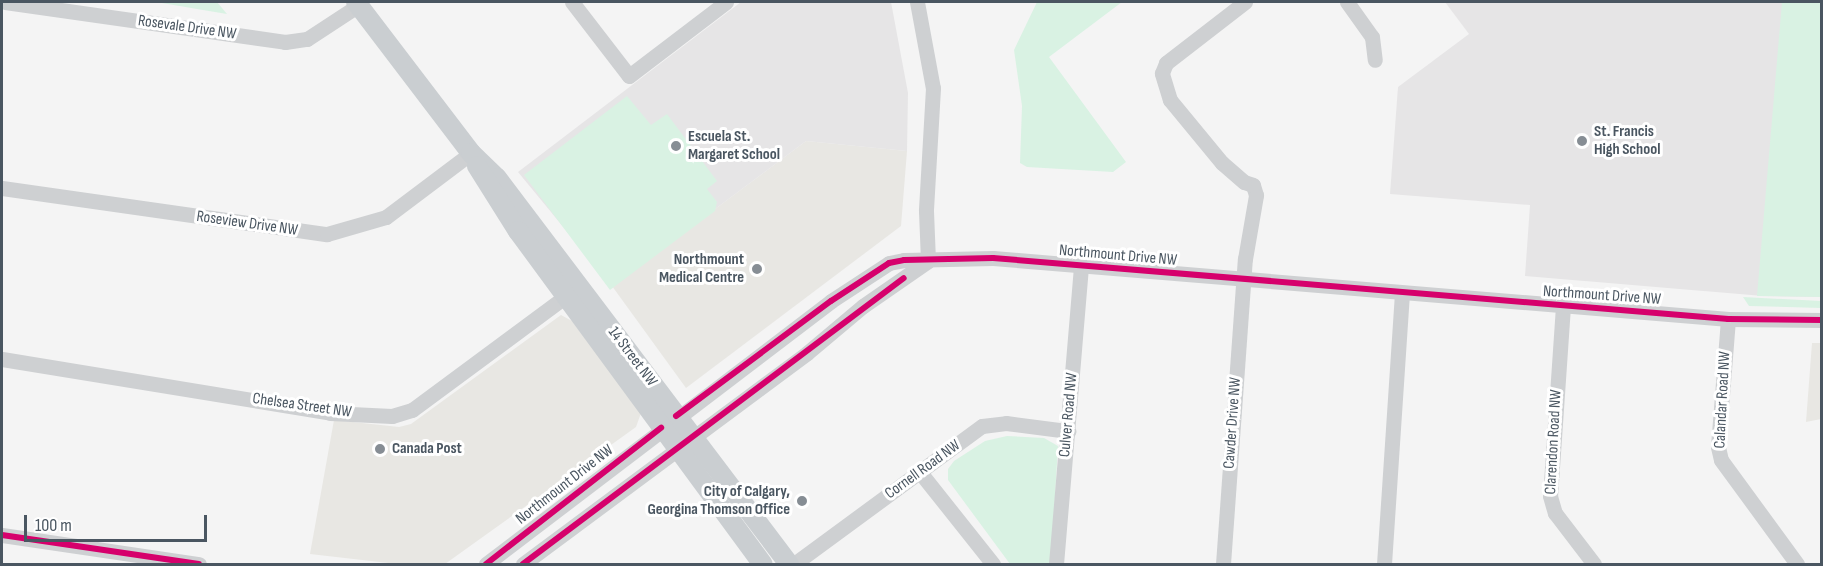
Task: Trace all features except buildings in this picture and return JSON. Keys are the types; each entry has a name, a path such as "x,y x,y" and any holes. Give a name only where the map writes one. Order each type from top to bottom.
{"main road":[{"name":"14 Street NW","path":"357,3 471,153 497,178 669,422 676,449 763,564"},
{"name":"14 Street NW","path":"471,153 488,188 566,296 669,422 692,437 789,564"}],"street":[{"name":"Rosevale Drive NW","path":"5,2 285,42 307,39 357,3"},
{"path":"572,2 629,76 726,2"},
{"path":"523,564 807,352 863,306 928,261 933,88 916,2"},
{"name":"Cawder Drive NW","path":"1223,564 1244,282 1253,201 1256,195 1253,185 1244,182 1222,164 1170,100 1162,73 1166,63 1245,2"},
{"path":"1347,2 1372,37 1375,60"},
{"name":"Roseview Drive NW","path":"2,188 327,234 386,217 471,153"},
{"name":"Northmount Drive NW","path":"486,564 669,422 831,301 889,263 993,258 1244,282 1728,319 1821,320"},
{"name":"Culver Road NW","path":"1056,564 1081,266"},
{"path":"1384,564 1402,294"},
{"name":"Chelsea Street NW","path":"2,359 330,413 392,416 412,410 566,296"},
{"name":"Clarendon Road NW","path":"1563,306 1550,496 1555,513 1594,564"},
{"name":"Calandar Road NW","path":"1728,319 1718,447 1721,460 1797,564"},
{"name":"Cornell Road NW","path":"794,564 982,426 1006,423 1068,431"},
{"path":"919,471 993,564"},
{"path":"2,535 199,564"},
{"path":"1385,548 1396,564"}],"shaded area":[{"name":"Escuela St. Margaret School","path":"741,2 891,2 908,93 907,151 806,141 612,286 518,172"},
{"name":"St. Francis High School","path":"1445,2 1821,2 1821,297 1763,296 1525,276 1530,205 1390,194 1398,87 1469,34"},
{"path":"806,141 907,151 901,226 686,388 612,286"},
{"path":"561,315 572,321 641,413 636,427 445,564 397,564 310,554 334,420 399,427 411,424"},
{"path":"1812,343 1821,343 1821,419 1806,422"}],"green space":[{"path":"156,2 217,2 227,14 203,10"},
{"path":"1037,2 1122,2 1049,57 1126,162 1113,172 1027,167 1020,163 1022,106 1014,50"},
{"path":"1782,2 1821,2 1821,297 1757,296"},
{"path":"627,96 651,125 667,114 717,181 707,189 717,202 715,211 610,290 524,175"},
{"path":"1743,297 1821,301 1821,308 1749,306"},
{"path":"1007,436 1044,438 1058,446 1051,564 1010,564 948,480 948,469 954,461 985,441"}],"cycle path":[{"path":"676,416 831,301 889,263 904,260 993,258 1728,319 1822,320"},
{"path":"523,564 904,278"},
{"path":"486,564 661,428"},
{"path":"2,535 199,564"}],"place":[{"name":"St. Francis High School","path":"1582,141"},
{"name":"Escuela St. Margaret School","path":"676,146"},
{"name":"Northmount Medical Centre","path":"757,269"},
{"name":"Canada Post","path":"380,449"},
{"name":"City of Calgary, Georgina Thomson Office","path":"802,501"}]}
